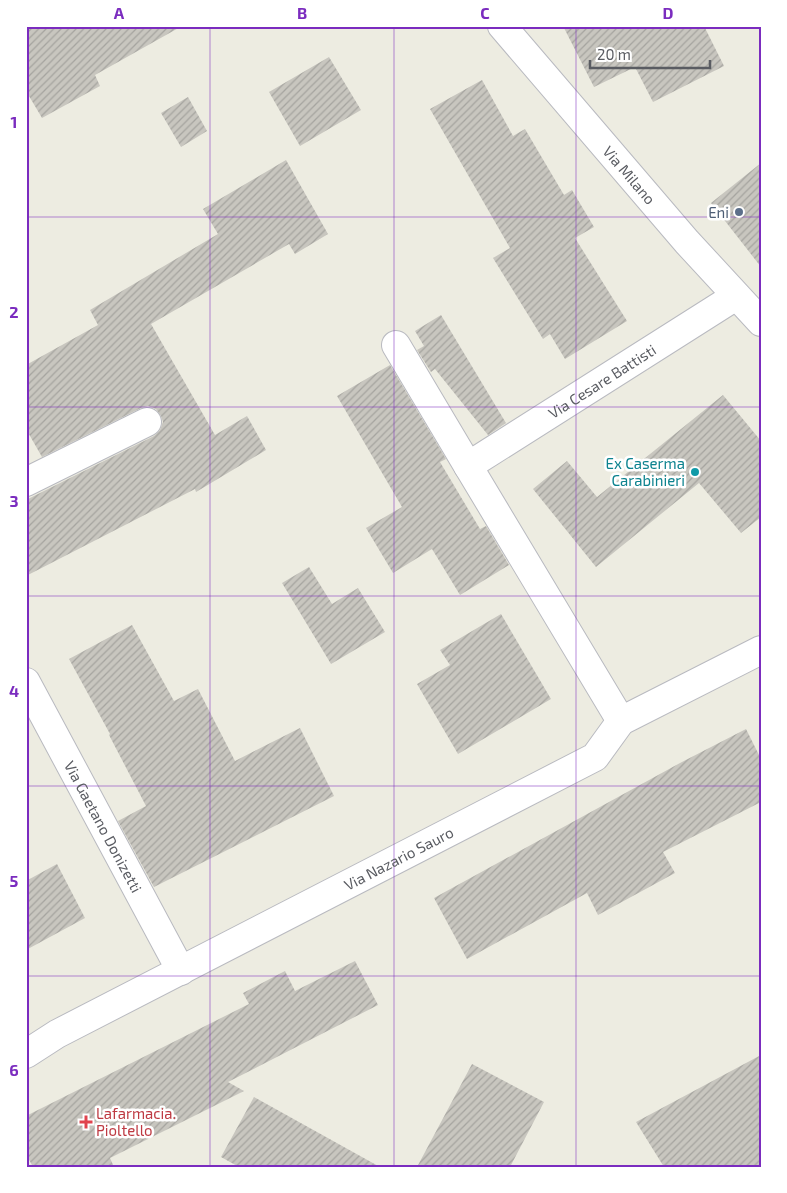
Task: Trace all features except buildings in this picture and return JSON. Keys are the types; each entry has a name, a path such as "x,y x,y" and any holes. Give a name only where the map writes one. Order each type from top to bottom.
{"street":[{"name":"Via Milano","path":"502,26 687,242 761,322"},
{"name":"Via Cesare Battisti","path":"468,466 736,296"},
{"path":"396,346 620,721"},
{"path":"26,482 147,422"},
{"name":"Via Nazario Sauro","path":"26,1054 57,1034 595,757 620,721 761,650"},
{"name":"Via Gaetano Donizetti","path":"26,682 181,971"}],"place":[{"name":"Eni","path":"739,212"},
{"name":"Ex Caserma Carabinieri","path":"695,472"},
{"name":"Lafarmacia. Pioltello","path":"86,1122"}]}
